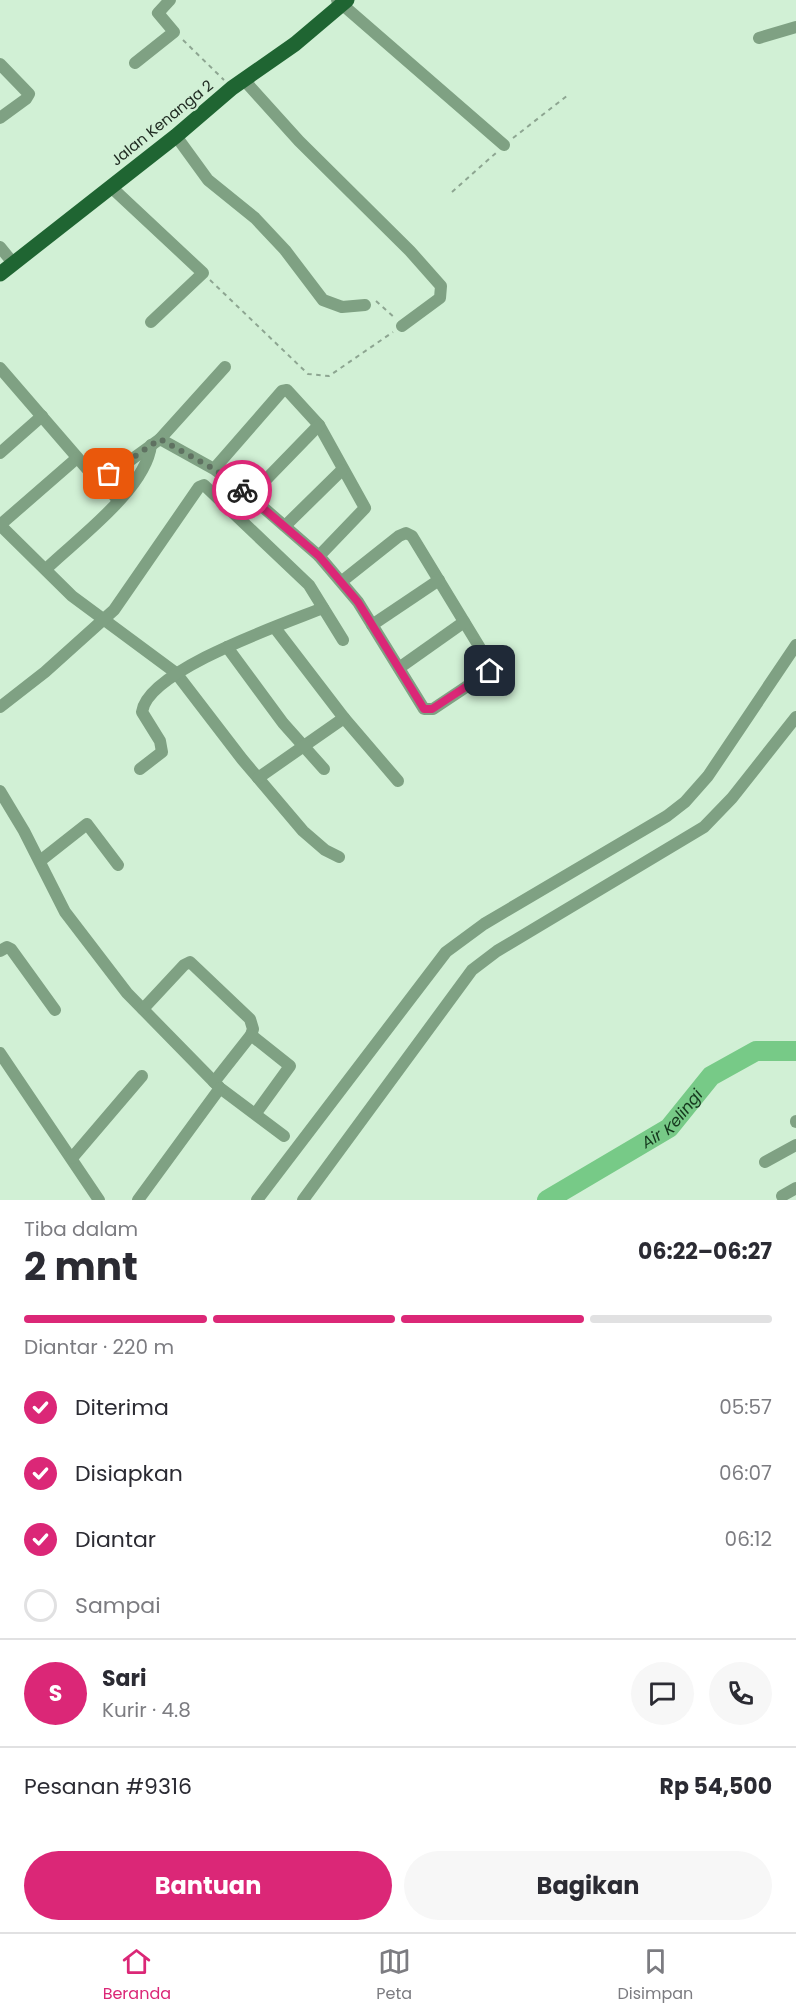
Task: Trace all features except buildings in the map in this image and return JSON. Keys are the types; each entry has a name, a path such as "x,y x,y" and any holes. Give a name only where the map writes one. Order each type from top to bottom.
{"main road":[{"name":"Jalan Kenanga 2","path":"0,274 176,136 238,84 295,44 342,1"}],"street":[{"path":"135,63 174,32 158,14 170,0"},
{"path":"342,1 504,145"},
{"path":"759,38 796,27"},
{"path":"0,64 29,94 26,99 0,118"},
{"path":"238,84 410,251 441,286 440,298 402,326"},
{"path":"176,136 208,180 255,218 285,250 323,300 342,307 365,305"},
{"path":"111,187 203,273 151,322"},
{"path":"0,247 13,263"},
{"path":"96,475 117,471 155,442 225,367"},
{"path":"1,370 77,458 118,500"},
{"path":"214,469 284,390 318,425 364,508 319,556"},
{"path":"0,453 42,416"},
{"path":"250,496 318,425"},
{"path":"155,442 214,469 250,496 319,556 341,582 358,602 424,709 428,710 487,674 491,666 412,536 405,533 341,582"},
{"path":"46,569 118,500 143,471 155,442"},
{"path":"77,458 0,525 72,596 176,673 258,778 303,831 325,850 339,857"},
{"path":"285,526 342,470"},
{"path":"0,707 45,672 114,610 199,487 204,485 309,585 343,640"},
{"path":"372,624 438,580"},
{"path":"140,769 159,755 162,747 157,734 145,719 142,708 176,673 227,647 323,608"},
{"path":"399,668 464,622"},
{"path":"274,628 344,718 398,781"},
{"path":"257,1200 446,952 484,924 661,820 685,802 708,776 796,645"},
{"path":"227,647 283,723 324,769"},
{"path":"303,1200 472,970 497,951 704,827 739,790 796,717"},
{"path":"258,778 344,718"},
{"path":"0,791 40,861 49,885 65,912 143,1009 217,1085 284,1136"},
{"path":"40,861 87,825 118,865"},
{"path":"0,951 7,947 12,949 55,1010"},
{"path":"138,1200 253,1029 250,1019 190,962 184,965 143,1009"},
{"path":"251,1035 290,1066 256,1113"},
{"path":"0,1053 99,1200"},
{"path":"72,1158 142,1076"},
{"path":"765,1162 796,1145"},
{"path":"782,1196 796,1188"}],"path":[{"path":"174,32 238,84"},
{"path":"452,192 504,145 568,95"},
{"path":"203,273 231,303 255,322 292,361 309,374 329,376 402,326 378,301 365,305"}],"waterway":[{"name":"Air Kelingi","path":"547,1200 669,1128 711,1076 756,1051 796,1051"}],"way so far":[{"path":"109,474 117,471 160,439 214,469 242,490"}],"route":[{"path":"242,490 319,556 358,602 424,709 432,709 490,671"}]}
